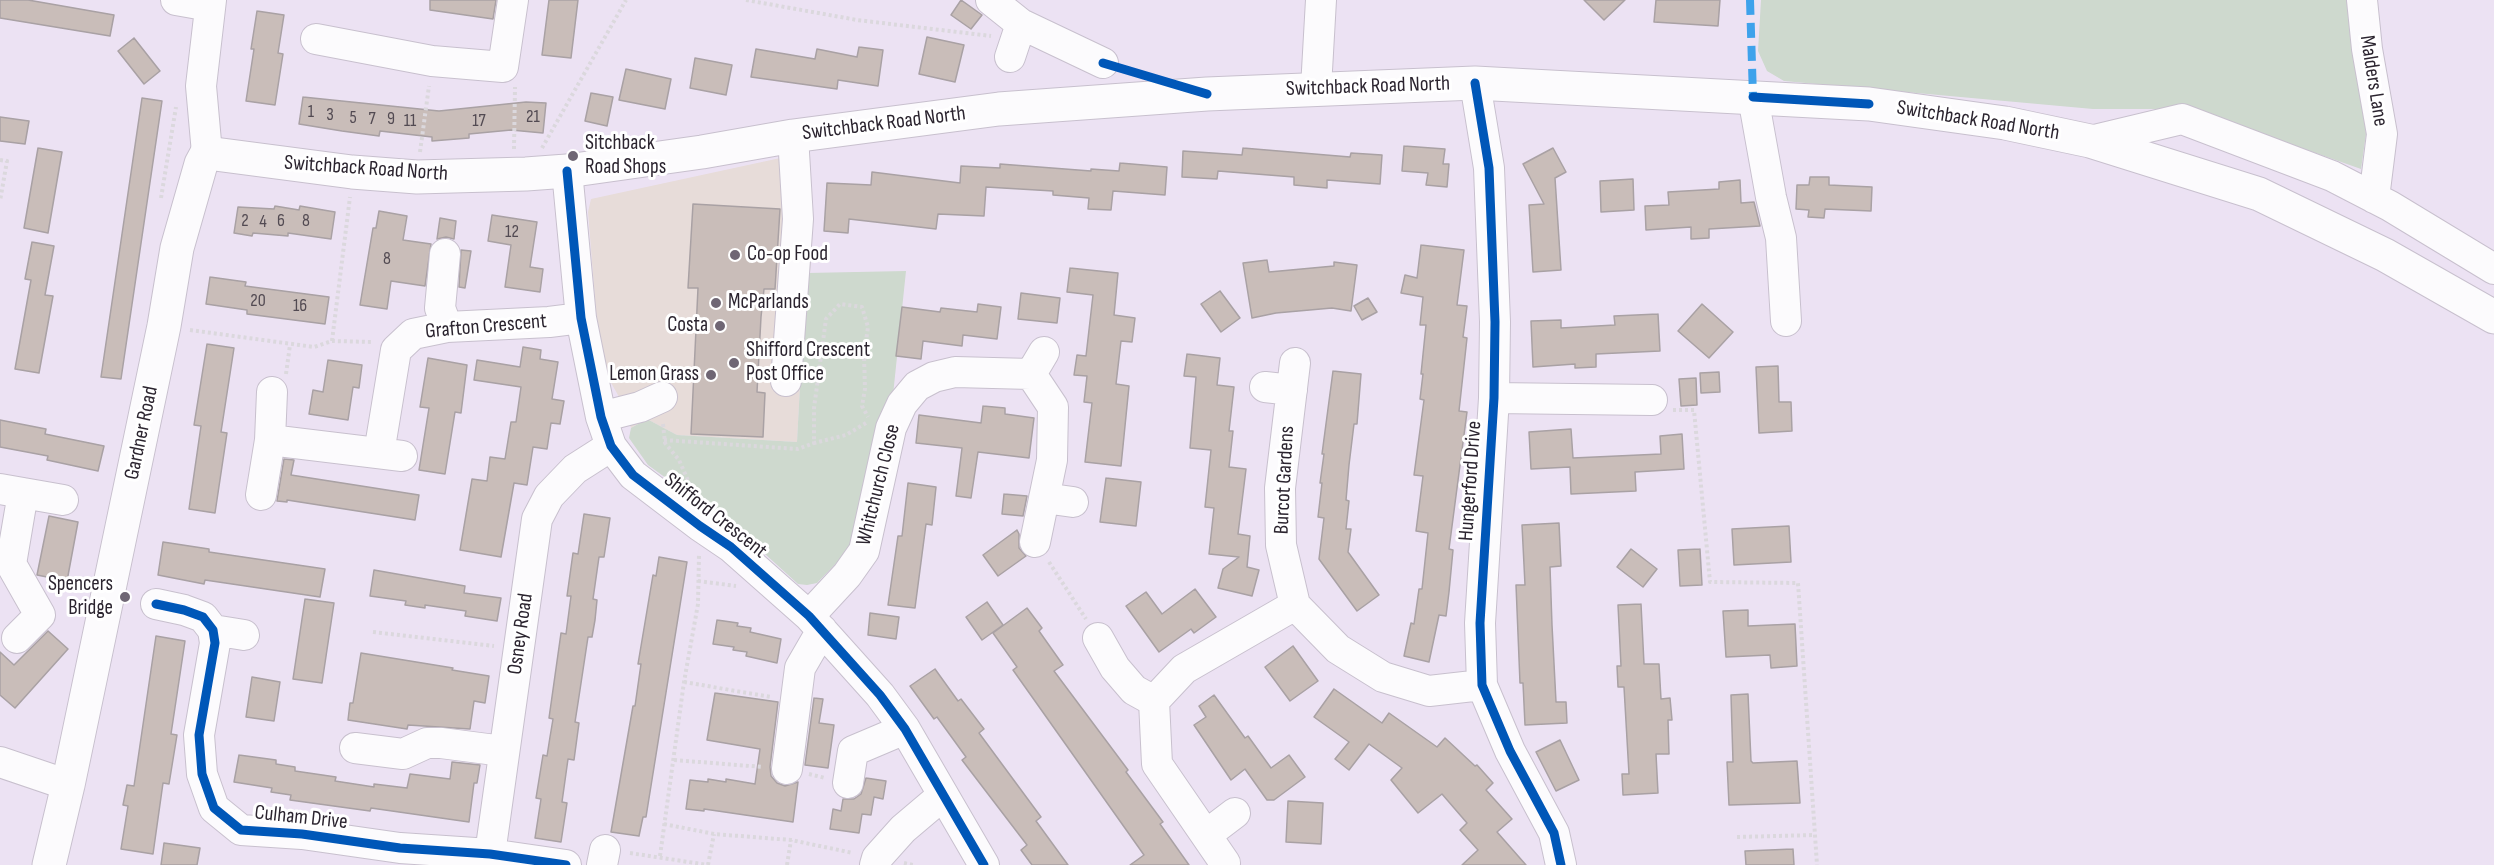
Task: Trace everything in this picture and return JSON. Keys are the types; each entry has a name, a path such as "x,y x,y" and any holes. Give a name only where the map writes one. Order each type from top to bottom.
{"main road":[{"name":"Switchback Road North","path":"207,153 352,172 417,177 520,175 567,171 702,152 793,136 999,109 1207,94 1475,83 1869,104 2005,123 2090,141 2259,194 2385,255 2494,317"},
{"name":"Gardner Road","path":"49,865 68,785 164,326 185,213 201,164 207,153"}],"street":[{"path":"176,0 210,3"},
{"path":"316,39 432,61 503,67 513,0"},
{"path":"991,0 1016,40 1103,63"},
{"path":"1317,88 1321,0"},
{"name":"Malders Lane","path":"2362,0 2367,49 2382,134 2374,198"},
{"name":"Gardner Road","path":"207,153 201,86 210,3"},
{"name":"Hungerford Drive","path":"1475,83 1489,168 1495,322 1494,398 1480,623 1482,685 1510,751 1554,833 1561,865"},
{"path":"1753,97 1781,238 1786,321"},
{"path":"2090,141 2182,120 2332,176 2374,198 2494,269"},
{"path":"786,381 798,219 793,136"},
{"name":"Shifford Crescent","path":"567,171 581,318 601,417 611,446 633,475 731,547 815,623 880,695 905,729 984,865"},
{"path":"446,254 440,308 447,327"},
{"name":"Grafton Crescent","path":"270,440 377,452 396,350 413,334 447,327 549,322 581,318"},
{"name":"Whitchurch Close","path":"788,769 800,668 815,623 864,551 891,428 902,404 917,386 934,377 955,372 1038,363 1053,406 1052,460 1058,500 1035,542"},
{"name":"Burcot Gardens","path":"1284,380 1280,488 1281,545 1295,605"},
{"path":"261,495 270,440 272,392"},
{"name":"Hungerford Drive","path":"1494,398 1652,400"},
{"path":"601,417 640,407 662,409"},
{"name":"Osney Road","path":"490,854 537,519 549,496 575,470 611,446"},
{"path":"18,638 40,615 11,564 11,491 63,500"},
{"path":"156,604 184,610 202,617 213,630 244,636"},
{"path":"1225,863 1157,764 1154,701 1184,669 1295,605 1338,649 1383,677 1429,690 1482,685"},
{"name":"Culham Drive","path":"213,630 215,643 199,735 202,774 214,808 242,830 302,834 399,856 490,854 566,865"},
{"path":"1098,638 1115,668 1134,690 1154,701"},
{"path":"848,783 853,751 905,729"},
{"path":"355,748 403,754 427,743 441,743 503,751"},
{"path":"0,762 68,785"},
{"path":"876,861 903,830 942,796"},
{"path":"1206,835 1235,813"}],"path":[{"path":"520,175 626,0"},
{"path":"746,0 857,20 1016,40"},
{"path":"417,177 432,61"},
{"path":"503,67 515,73 520,175"},
{"path":"0,160 7,161 0,201"},
{"path":"332,341 352,172"},
{"path":"664,440 798,449 846,435 870,420 862,406 868,327 862,307 840,304 826,319 814,408 814,443"},
{"path":"1652,400 1669,410 1694,410 1710,582 1798,583 1817,865"},
{"path":"660,856 684,682 698,604 700,526 704,516 679,460 664,440 662,409"},
{"path":"1035,542 1098,638"},
{"path":"373,632 520,650"},
{"path":"684,682 796,701"},
{"path":"664,824 714,834 790,840 876,861 913,865"},
{"path":"603,857 660,856 708,865 714,834"},
{"path":"1737,837 1815,835"},
{"path":"787,865 790,840"}],"shaded area":[{"path":"1761,0 2348,0 2366,134 2361,169 2191,109 2093,109 1784,81 1767,71 1758,51"},
{"path":"808,152 813,215 810,273 806,273 797,442 677,435 647,419 631,428 618,395 606,374 597,324 588,212 591,199"},
{"path":"906,271 893,395 868,461 850,549 817,583 798,584 743,534 648,465 629,438 631,428 647,419 677,435 797,442 806,273"}],"building":[{"path":"0,0 28,0 114,15 110,36 0,18"},
{"path":"430,0 496,0 493,19 430,10"},
{"path":"549,0 578,0 571,58 542,55"},
{"path":"961,0 982,15 971,29 951,15"},
{"path":"1584,0 1625,0 1604,20"},
{"path":"1656,0 1720,0 1718,26 1654,22"},
{"path":"257,11 284,15 278,53 283,54 275,105 246,101"},
{"path":"927,37 964,45 955,82 919,74"},
{"path":"134,38 160,71 144,84 118,51"},
{"path":"859,47 883,50 878,86 838,80 837,89 751,77 756,49 815,59 817,49 857,57"},
{"path":"695,58 732,65 726,95 690,88"},
{"path":"626,69 671,79 665,109 619,100"},
{"path":"591,93 613,97 607,126 585,121"},
{"path":"303,97 439,111 526,102 546,103 543,133 511,130 469,134 469,138 432,141 432,137 380,131 379,136 299,124"},
{"path":"142,98 162,101 121,379 101,377"},
{"path":"0,117 29,121 25,144 0,141"},
{"path":"1404,146 1445,149 1443,164 1449,164 1447,187 1426,185 1428,173 1402,171"},
{"path":"38,148 62,152 48,233 24,228"},
{"path":"1243,148 1350,157 1351,153 1382,155 1380,184 1327,180 1327,188 1294,185 1294,177 1218,171 1217,179 1182,177 1183,151 1242,155"},
{"path":"1553,148 1566,172 1555,178 1561,270 1533,272 1529,205 1544,204 1523,164"},
{"path":"1120,163 1167,167 1165,195 1113,191 1111,210 1088,209 1089,198 1053,195 1053,191 986,187 984,216 938,214 936,229 849,219 848,233 824,231 827,183 871,185 872,172 960,183 961,166 1000,168 1000,164 1119,171"},
{"path":"1810,177 1829,177 1829,185 1872,187 1871,211 1825,209 1824,218 1808,217 1809,210 1796,209 1797,185 1809,185"},
{"path":"1633,179 1634,210 1601,212 1600,181"},
{"path":"1740,180 1741,203 1754,202 1760,226 1709,229 1709,238 1691,239 1691,227 1646,230 1645,206 1669,205 1668,192 1719,189 1719,182"},
{"path":"693,204 780,209 775,289 764,289 761,317 757,392 765,393 763,437 691,434 698,288 688,288"},
{"path":"275,206 299,210 300,206 335,212 331,239 288,233 288,236 253,233 252,236 234,233 238,207 274,209"},
{"path":"379,211 407,216 403,240 431,244 425,286 391,281 387,309 360,305 373,228 376,228"},
{"path":"492,215 537,222 530,267 543,269 540,292 505,287 511,245 488,241"},
{"path":"440,218 456,221 454,239 446,237 437,239"},
{"path":"32,242 54,246 45,295 53,296 39,373 15,369 31,280 25,279"},
{"path":"1421,245 1464,250 1457,305 1467,306 1463,337 1467,338 1459,411 1467,412 1449,549 1453,550 1449,592 1446,616 1439,615 1429,662 1404,656 1411,623 1414,624 1419,589 1422,589 1428,533 1416,531 1423,476 1414,475 1424,400 1420,399 1426,325 1420,325 1423,297 1401,293 1405,275 1417,278"},
{"path":"461,250 471,251 465,288 459,287"},
{"path":"1267,260 1269,272 1334,266 1334,262 1357,265 1351,311 1332,308 1276,313 1252,318 1243,263"},
{"path":"1070,268 1118,273 1114,315 1135,318 1132,342 1121,341 1116,384 1129,386 1121,466 1085,462 1092,403 1084,402 1087,376 1074,375 1077,355 1086,356 1093,295 1067,292"},
{"path":"210,277 246,282 245,286 329,297 325,324 247,314 247,310 206,304"},
{"path":"1220,291 1240,318 1221,332 1201,304"},
{"path":"1021,293 1060,298 1057,323 1018,319"},
{"path":"1368,298 1377,312 1362,320 1354,306"},
{"path":"978,304 1001,307 997,339 963,335 962,346 923,341 921,359 896,356 902,307 940,312 941,308 977,312"},
{"path":"1702,304 1733,332 1709,358 1678,331"},
{"path":"1658,314 1660,351 1596,354 1596,367 1575,368 1575,364 1533,367 1531,321 1561,320 1561,328 1615,325 1614,316"},
{"path":"207,344 234,348 221,432 227,433 215,513 189,509 201,426 194,425"},
{"path":"523,347 541,350 540,359 558,362 552,399 564,401 560,424 551,423 547,449 533,447 527,485 514,483 501,557 460,550 472,479 487,481 490,457 505,459 511,422 516,422 521,387 474,380 477,360 520,367"},
{"path":"1187,354 1220,358 1217,385 1234,387 1229,431 1233,431 1229,467 1246,469 1238,534 1250,536 1247,567 1259,570 1252,596 1218,588 1223,569 1239,557 1209,554 1214,508 1205,507 1211,450 1190,448 1196,377 1184,376"},
{"path":"428,358 467,365 461,413 455,412 445,474 419,470 429,408 420,407"},
{"path":"328,360 362,365 359,388 353,387 348,420 309,414 313,390 323,392"},
{"path":"1778,366 1779,402 1791,402 1792,431 1759,433 1756,367"},
{"path":"1333,371 1361,374 1357,424 1354,424 1349,465 1346,529 1351,529 1348,552 1379,595 1357,611 1319,559 1324,518 1318,517 1324,454 1322,454"},
{"path":"1719,372 1720,392 1701,393 1700,373"},
{"path":"1696,378 1697,405 1681,406 1679,379"},
{"path":"983,406 1005,408 1005,414 1034,418 1029,458 978,452 971,498 956,496 962,448 916,443 919,415 981,423"},
{"path":"0,420 46,429 45,434 104,446 98,471 47,460 48,456 0,447"},
{"path":"1571,429 1573,458 1661,454 1660,436 1682,434 1684,469 1635,472 1636,491 1571,494 1570,467 1531,469 1529,432"},
{"path":"284,459 294,460 291,475 419,495 415,520 287,500 287,502 277,501"},
{"path":"1106,478 1141,482 1136,526 1100,522"},
{"path":"908,483 936,487 932,525 926,524 915,608 888,605 898,536 902,536"},
{"path":"1004,494 1027,496 1023,516 1002,514"},
{"path":"584,514 610,518 604,557 599,557 593,599 597,600 595,620 592,637 588,637 575,722 579,723 574,760 568,759 562,802 567,803 561,842 535,838 541,799 536,798 543,755 547,756 553,719 549,718 561,633 566,634 571,596 567,596 573,553 578,554"},
{"path":"49,516 78,522 67,581 37,575"},
{"path":"1559,523 1561,566 1550,567 1552,625 1556,702 1566,702 1567,723 1525,725 1523,683 1520,683 1516,585 1525,585 1522,525"},
{"path":"1789,526 1791,562 1734,565 1732,529"},
{"path":"1017,530 1019,548 1026,556 998,576 983,555"},
{"path":"163,542 209,549 209,552 325,569 320,597 205,580 204,584 158,575"},
{"path":"1631,549 1657,569 1643,587 1617,567"},
{"path":"1700,549 1702,585 1680,586 1678,550"},
{"path":"659,557 687,562 646,817 643,817 639,836 611,832 633,706 635,706 641,664 638,664 653,575 656,576"},
{"path":"374,570 465,586 464,593 501,598 497,621 465,616 466,611 425,605 425,608 405,605 406,601 370,596"},
{"path":"1195,589 1216,617 1194,633 1191,629 1159,652 1126,606 1146,592 1162,614"},
{"path":"305,599 334,603 322,683 293,679"},
{"path":"987,602 1003,625 982,640 966,617"},
{"path":"1641,604 1644,664 1659,664 1661,699 1670,698 1672,720 1668,720 1669,754 1656,754 1658,793 1623,795 1622,774 1629,774 1624,687 1618,687 1617,666 1621,666 1618,605"},
{"path":"1027,608 1042,628 1039,631 1063,665 1054,671 1128,770 1126,772 1163,822 1160,824 1189,865 1130,865 1144,855 1013,670 1017,667 993,633"},
{"path":"1748,610 1748,626 1795,624 1797,666 1771,668 1770,655 1726,657 1723,611"},
{"path":"870,613 899,617 896,639 868,635"},
{"path":"717,620 738,623 737,626 751,628 750,632 781,639 777,663 746,656 747,652 733,650 734,647 713,644"},
{"path":"48,631 68,649 15,708 0,695 0,652 14,665"},
{"path":"156,636 185,641 171,734 177,735 169,784 163,783 153,854 121,849 128,806 123,805 127,785 134,786"},
{"path":"1293,646 1318,681 1290,701 1265,667"},
{"path":"361,653 489,676 485,703 474,701 470,729 408,725 407,729 348,720"},
{"path":"935,669 958,701 961,699 984,729 979,733 1041,817 1036,821 1068,865 1032,865 1021,850 1027,845 962,760 966,757 937,717 934,719 910,686"},
{"path":"252,677 280,682 274,721 246,717"},
{"path":"1334,689 1382,723 1389,713 1437,747 1445,738 1475,766 1477,765 1493,783 1486,790 1512,819 1497,832 1526,865 1462,865 1478,850 1460,830 1467,823 1442,794 1418,813 1391,780 1402,768 1369,744 1349,770 1335,759 1349,742 1314,717"},
{"path":"715,693 778,702 770,767 771,776 777,783 785,786 798,782 793,822 704,809 704,811 686,809 690,780 708,782 708,779 726,782 726,779 755,784 760,749 707,740"},
{"path":"1748,694 1751,761 1753,763 1797,761 1800,803 1729,805 1727,762 1733,762 1731,695"},
{"path":"1214,695 1245,738 1248,736 1271,768 1289,755 1305,777 1274,800 1267,800 1245,769 1231,780 1194,725 1206,717 1199,706"},
{"path":"814,698 823,699 819,723 834,725 828,768 805,765"},
{"path":"1560,740 1579,780 1556,791 1536,752"},
{"path":"239,755 276,760 276,764 295,767 295,771 336,777 335,781 374,787 374,784 407,788 410,774 450,779 452,762 480,765 477,783 474,783 469,822 371,808 370,811 290,800 291,795 271,792 272,788 234,782"},
{"path":"866,778 886,781 883,799 874,797 871,815 862,814 859,833 830,829 833,809 841,811 843,799 854,799 861,794"},
{"path":"1288,801 1323,803 1321,844 1286,842"},
{"path":"164,843 200,848 197,865 161,865"},
{"path":"1793,849 1794,865 1746,865 1745,851"}],"marked path":[{"path":"1750,0 1753,97"}],"cycle path":[{"path":"1103,63 1207,94"},
{"path":"1475,83 1489,168 1495,322 1494,398 1480,623 1482,685 1510,751 1554,833 1561,865"},
{"path":"1753,97 1869,104"},
{"path":"567,171 581,318 601,417 611,446 633,475 731,547 809,616 880,695 905,729 984,865"},
{"path":"156,604 203,617 213,630 215,643 199,735 202,774 214,808 241,830 302,834 400,848 490,854 566,865"}],"place":[{"name":"Sitchback Road Shops","path":"573,156"},
{"name":"Co-op Food","path":"735,255"},
{"name":"McParlands","path":"716,303"},
{"name":"Costa","path":"720,326"},
{"name":"Shifford Crescent Post Office","path":"734,363"},
{"name":"Lemon Grass","path":"711,375"},
{"name":"Spencers Bridge","path":"125,597"}]}
